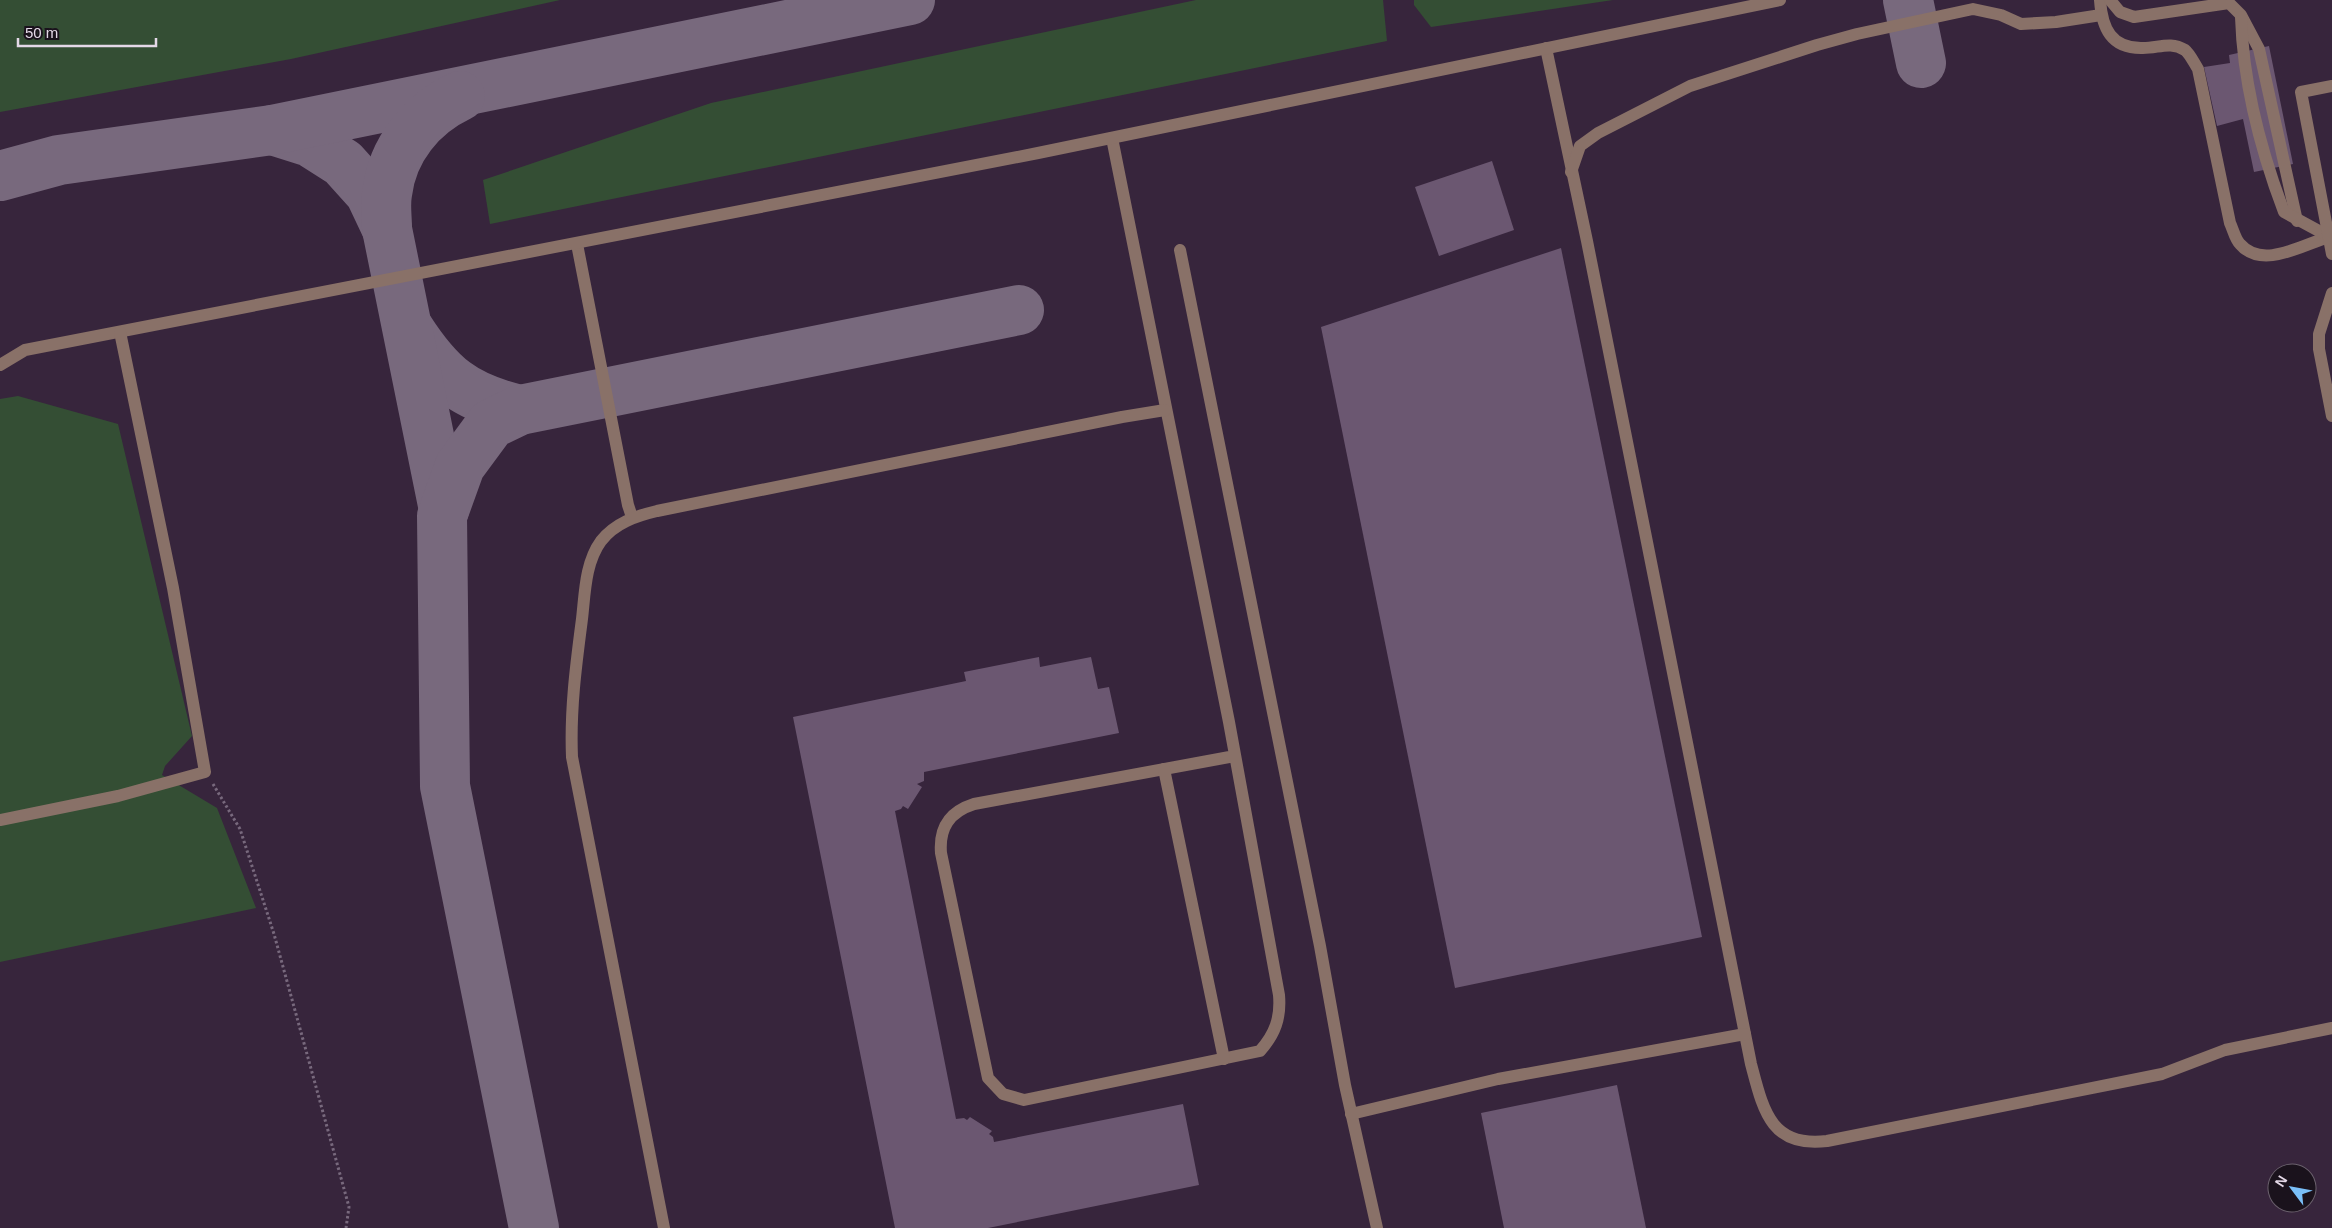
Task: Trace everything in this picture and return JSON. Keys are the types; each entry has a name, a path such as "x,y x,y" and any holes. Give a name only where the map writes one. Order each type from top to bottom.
{"lane":[{"path":"0,365 25,350 397,277 577,244 1112,138 1780,0"},
{"path":"2100,0 2101,15 2106,28 2114,40 2128,46 2142,48 2170,44 2187,51 2198,69 2230,223 2239,244 2251,254 2262,257 2331,236"},
{"path":"2110,0 2120,12 2134,18 2229,3 2241,15 2242,52 2268,169 2284,212 2297,221 2331,236"},
{"path":"1571,172 1580,146 1607,128 1690,86 1817,45 1857,34 1973,9 2001,15 2021,24 2056,22 2101,15"},
{"path":"1546,48 1589,251 1745,1034 1761,1102 1770,1122 1788,1136 1807,1142 1827,1141 2162,1074 2225,1050 2332,1028"},
{"path":"2332,86 2301,92 2331,236 2332,254"},
{"path":"1112,138 1235,756 1280,1010 1274,1032 1260,1051 1024,1100 1013,1099 1003,1094 994,1087 988,1078 941,853 940,840 943,827 951,816 961,808 974,804 1235,756"},
{"path":"577,244 628,505 632,517"},
{"path":"1180,250 1320,946 1350,1114 1377,1228"},
{"path":"2332,293 2319,334 2319,350 2332,416"},
{"path":"0,820 118,796 205,772 173,588 120,332"},
{"path":"664,1228 572,757 574,672 592,557 607,535 632,517 1112,419 1165,410"},
{"path":"1164,769 1224,1059"},
{"path":"1350,1114 1498,1079 1745,1034"}],"path":[{"path":"205,772 240,829 274,934 349,1206 346,1228"}],"green space":[{"path":"0,0 560,0 291,59 0,112"},
{"path":"1196,0 1383,0 1387,41 490,224 483,180 711,103"},
{"path":"1414,0 1613,0 1431,27 1414,5"},
{"path":"18,396 118,424 192,736 165,766 162,775 217,808 256,908 0,962 0,399"}],"building":[{"path":"2269,46 2293,164 2254,172 2243,119 2217,126 2204,67 2230,63 2229,55"},
{"path":"1492,161 1514,230 1439,256 1415,187"},
{"path":"1561,248 1702,937 1455,988 1321,327"},
{"path":"1039,657 1040,667 1091,657 1098,689 1109,687 1119,733 924,772 924,781 917,784 922,787 908,809 903,806 895,811 956,1119 964,1118 967,1120 970,1117 992,1131 989,1134 993,1137 994,1142 1183,1104 1199,1185 988,1228 895,1228 793,717 966,681 964,672"},
{"path":"1617,1085 1646,1228 1504,1228 1481,1113"}],"taxiway":[{"path":"0,176 59,160 272,130 910,0"},
{"path":"1908,0 1921,63"},
{"path":"444,510 387,229 386,202 395,162 411,135 433,113 460,96"},
{"path":"272,130 310,142 343,163 370,193 387,229"},
{"path":"534,1228 445,786 442,516 460,466 491,424 520,410 1019,310"},
{"path":"409,329 420,346 455,383 483,399 520,410"}]}
